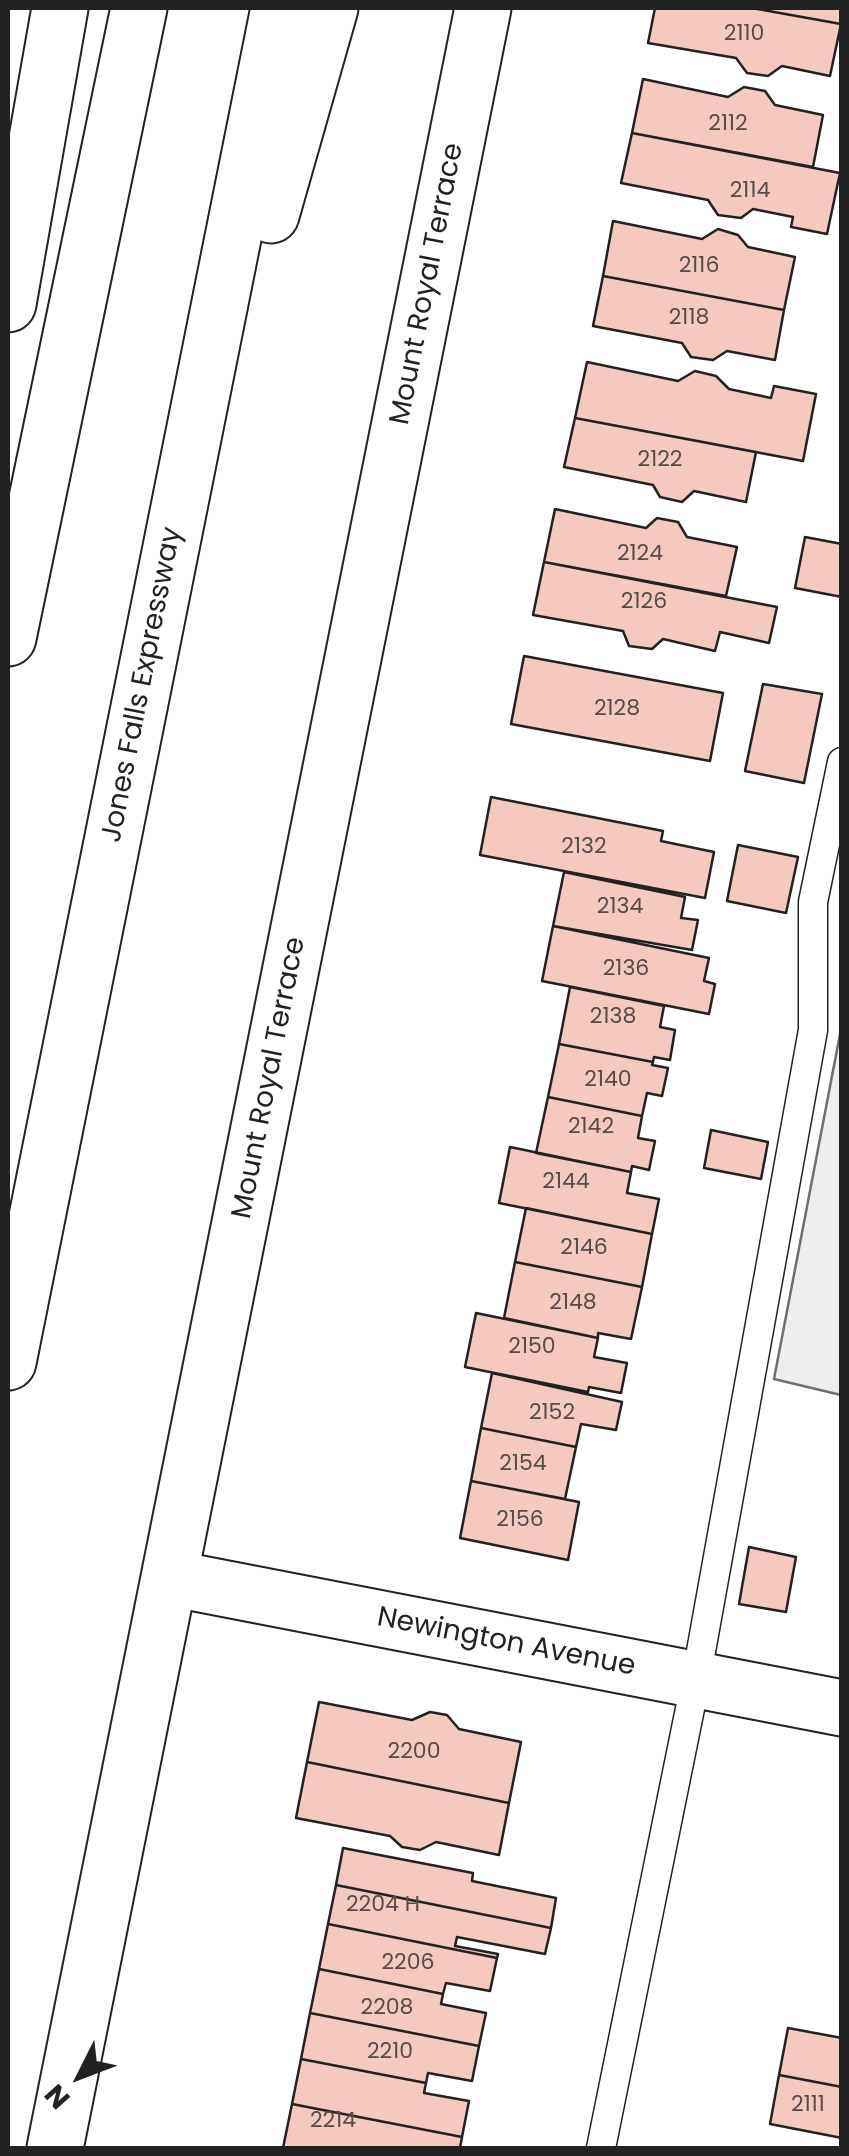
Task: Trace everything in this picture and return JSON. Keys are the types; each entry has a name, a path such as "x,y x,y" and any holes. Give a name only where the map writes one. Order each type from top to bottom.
{"main road":[{"path":"8,304 60,8"},
{"path":"8,638 138,8"},
{"name":"Jones Falls Expressway","path":"8,1362 279,8"},
{"path":"154,632 330,8"},
{"name":"Mount Royal Terrace","path":"55,2148 483,8"},
{"name":"Newington Avenue","path":"170,1578 842,1708"}],"lane":[{"path":"601,2148 696,1679 812,1030 813,902 842,762"}],"shaded area":[{"path":"841,1029 841,1395 774,1379"}],"building":[{"path":"655,8 752,8 841,24 830,76 782,66 768,76 747,73 736,58 648,43"},
{"path":"752,8 842,8 842,21 841,24"},
{"path":"643,79 728,97 744,87 765,91 775,105 823,115 813,167 632,133"},
{"path":"632,133 840,173 827,234 791,227 793,217 753,209 741,218 718,215 708,200 621,183"},
{"path":"613,221 702,239 718,229 738,235 748,247 795,257 784,310 603,276"},
{"path":"603,276 784,310 775,360 727,351 713,360 691,357 682,343 593,326"},
{"path":"587,362 678,381 695,371 716,376 729,389 771,398 774,386 816,394 803,461 575,418"},
{"path":"575,418 756,452 746,502 694,491 682,502 660,497 653,485 564,467"},
{"path":"555,509 646,528 657,518 678,522 687,537 737,547 726,596 544,562"},
{"path":"805,537 842,544 842,597 795,588"},
{"path":"544,562 777,607 769,643 720,632 715,651 663,639 652,649 629,646 623,631 533,615"},
{"path":"524,656 723,693 710,761 511,724"},
{"path":"763,684 822,694 804,783 745,771"},
{"path":"491,797 663,831 661,841 714,852 705,898 480,855"},
{"path":"738,845 798,857 786,913 727,901"},
{"path":"564,872 685,897 681,918 698,920 692,950 553,926"},
{"path":"553,926 709,958 704,981 715,984 709,1014 542,981"},
{"path":"570,987 664,1006 660,1027 675,1030 670,1060 654,1057 653,1062 559,1044"},
{"path":"559,1044 668,1068 662,1096 647,1093 642,1116 548,1097"},
{"path":"548,1097 642,1116 638,1138 655,1141 649,1170 632,1166 631,1172 536,1153"},
{"path":"711,1130 768,1142 761,1179 704,1168"},
{"path":"510,1147 631,1172 627,1193 659,1199 652,1234 499,1203"},
{"path":"526,1208 652,1234 642,1287 515,1262"},
{"path":"515,1262 642,1287 631,1339 598,1333 598,1338 504,1318"},
{"path":"476,1313 598,1338 594,1357 627,1363 621,1393 589,1387 588,1392 465,1367"},
{"path":"492,1373 622,1402 616,1430 581,1424 576,1447 481,1428"},
{"path":"481,1428 576,1447 565,1499 471,1481"},
{"path":"471,1481 579,1502 568,1560 460,1538"},
{"path":"749,1547 796,1557 786,1612 739,1604"},
{"path":"319,1702 412,1720 430,1712 447,1715 459,1729 521,1742 509,1803 307,1762"},
{"path":"307,1762 509,1803 499,1855 436,1842 420,1850 402,1847 390,1836 296,1818"},
{"path":"343,1848 473,1873 472,1881 556,1898 551,1928 336,1885"},
{"path":"336,1885 551,1928 545,1954 457,1937 455,1946 498,1954 497,1958 328,1924"},
{"path":"328,1924 497,1958 490,1991 446,1983 443,1994 319,1969"},
{"path":"319,1969 443,1994 441,2004 486,2013 479,2046 310,2013"},
{"path":"310,2013 479,2046 472,2081 428,2073 426,2083 301,2059"},
{"path":"788,2028 842,2038 842,2087 779,2075"},
{"path":"301,2059 426,2083 424,2093 469,2101 462,2137 292,2104"},
{"path":"779,2075 842,2087 842,2138 770,2124"},
{"path":"292,2104 462,2137 460,2148 283,2148"}]}
